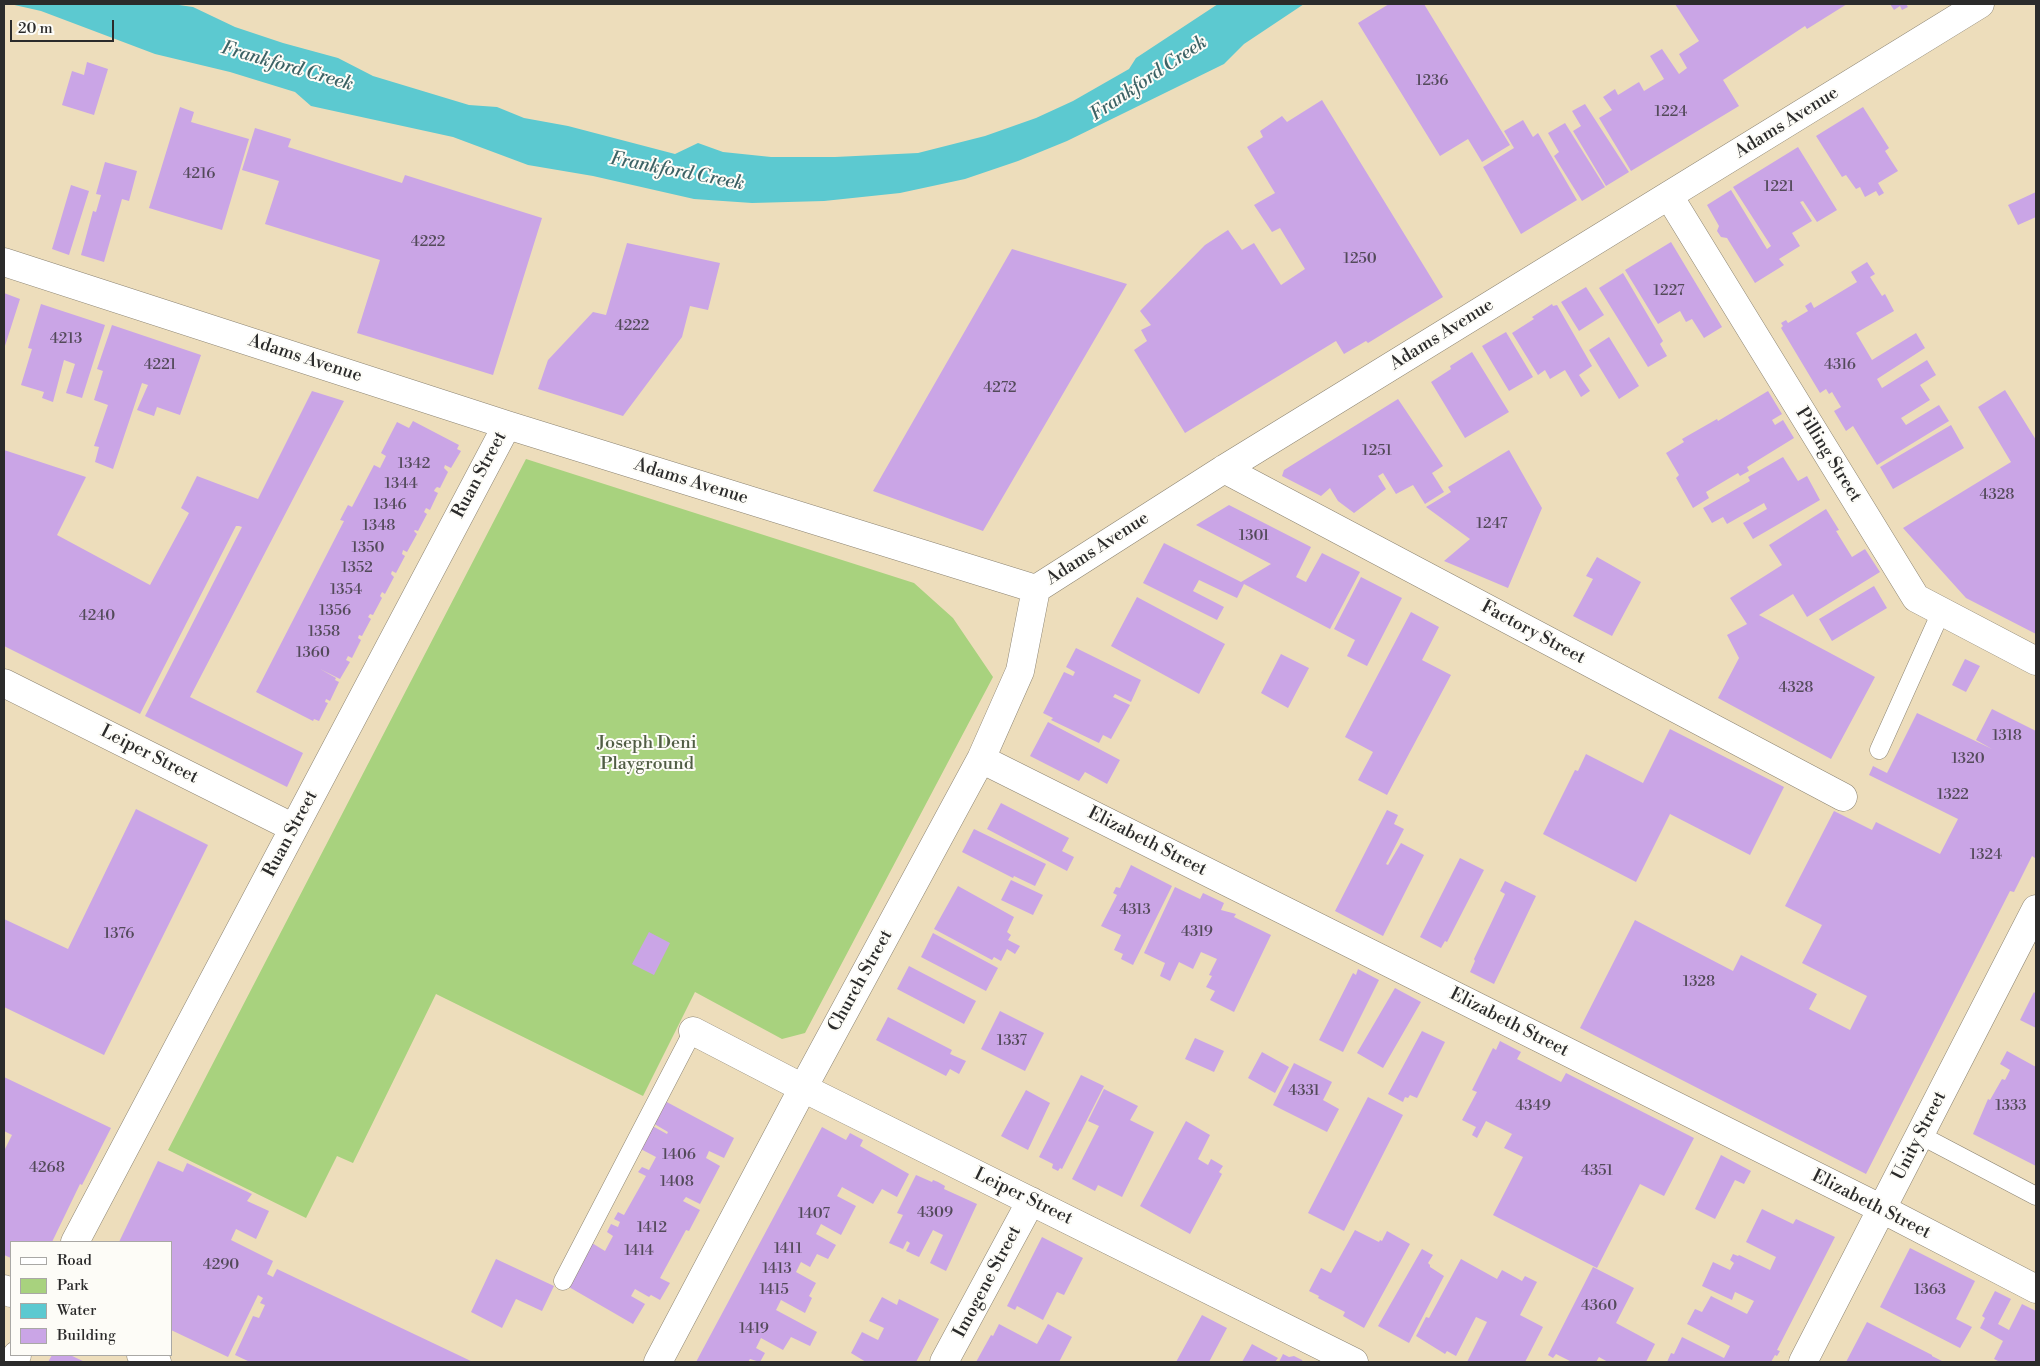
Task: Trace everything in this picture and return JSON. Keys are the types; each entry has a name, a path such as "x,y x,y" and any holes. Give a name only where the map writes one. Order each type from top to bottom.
{"street":[{"name":"Adams Avenue","path":"4,262 507,425 1036,589 1224,469 1980,4"},
{"name":"Pilling Street","path":"1669,196 1916,598 2036,661"},
{"name":"Ruan Street","path":"76,1241 507,425"},
{"name":"Factory Street","path":"1224,469 1843,798"},
{"name":"Church Street","path":"658,1362 803,1088 981,759 1020,671 1036,589"},
{"name":"Leiper Street","path":"4,683 294,828"},
{"name":"Elizabeth Street","path":"981,759 1882,1209 2036,1289"},
{"name":"Unity Street","path":"1803,1362 2036,909"},
{"name":"Leiper Street","path":"693,1031 803,1088 1354,1362"},
{"name":"Imogene Street","path":"944,1362 1031,1201"},
{"path":"143,1356 157,1362"}],"lane":[{"path":"1879,750 1941,612"},
{"path":"562,1280 693,1031"},
{"path":"1920,1135 2036,1196"}],"green space":[{"name":"Joseph Deni Playground","path":"526,459 914,583 953,618 993,677 805,1033 782,1039 695,992 643,1096 436,994 353,1163 337,1156 306,1218 168,1150"}],"water":[{"name":"Frankford Creek","path":"10,4 172,4 193,7 235,27 338,58 373,76 469,105 497,107 524,118 568,126 675,154 698,143 723,152 771,157 835,157 918,153 985,136 1036,118 1073,101 1129,69 1136,58 1218,4 1304,4 1244,44 1224,64 1067,141 1018,161 965,179 900,193 824,201 752,203 694,199 593,176 528,165 453,137 311,106 295,92 230,72 155,54 41,11"}],"building":[{"path":"1389,4 1424,4 1510,145 1482,162 1468,139 1440,156 1358,23"},
{"path":"1675,4 1847,4 1807,29 1805,26 1723,80 1739,106 1631,171 1599,118 1612,110 1603,97 1615,89 1618,95 1639,82 1644,91 1664,79 1650,56 1662,49 1679,74 1687,68 1679,54 1699,41"},
{"path":"1890,4 1906,4 1908,7 1902,10 1900,6 1894,10"},
{"path":"87,62 108,69 94,115 62,105 72,71 84,75"},
{"path":"1322,100 1443,297 1368,343 1366,341 1344,354 1336,341 1185,433 1134,350 1147,341 1141,330 1151,325 1140,311 1205,245 1228,230 1242,250 1254,243 1281,285 1305,269 1280,228 1272,232 1254,205 1275,193 1247,147 1263,137 1260,131 1282,116 1287,122"},
{"path":"1585,104 1629,172 1606,186 1573,131 1581,126 1572,111"},
{"path":"180,107 194,112 191,122 249,139 222,230 149,208"},
{"path":"1863,107 1889,148 1885,151 1898,171 1878,183 1884,193 1879,196 1876,191 1865,197 1860,187 1856,189 1846,175 1842,177 1816,136"},
{"path":"1523,120 1533,137 1538,133 1577,200 1521,234 1483,167 1514,148 1504,131"},
{"path":"1565,123 1605,187 1582,201 1554,156 1559,152 1548,133"},
{"path":"255,128 291,139 288,147 402,183 405,175 542,218 493,375 357,333 380,260 265,224 279,181 242,170"},
{"path":"1798,147 1837,210 1817,222 1803,201 1800,202 1812,221 1792,233 1800,246 1779,259 1784,265 1755,283 1727,238 1721,237 1717,231 1719,226 1707,205 1731,190 1767,249 1771,246 1733,187"},
{"path":"105,162 137,171 129,201 122,199 104,262 81,255 93,211 96,212 101,195 96,194"},
{"path":"71,185 89,191 69,255 52,249"},
{"path":"2036,192 2036,217 2018,225 2008,205"},
{"path":"1671,242 1722,327 1704,338 1692,319 1686,322 1680,311 1658,324 1625,270"},
{"path":"627,243 720,263 708,310 690,306 682,337 623,416 538,389 548,360 593,312 606,315"},
{"path":"1012,249 1127,284 983,531 873,491"},
{"path":"1867,262 1875,274 1870,277 1882,296 1885,294 1894,311 1856,333 1872,360 1916,333 1925,348 1877,379 1882,388 1927,360 1936,375 1920,385 1930,400 1901,418 1906,425 1939,405 1949,421 1877,465 1853,426 1846,431 1834,411 1841,407 1832,392 1829,394 1826,389 1820,393 1781,328 1783,326 1781,323 1786,320 1788,323 1808,311 1805,306 1811,302 1814,308 1857,282 1851,272"},
{"path":"1623,273 1663,341 1660,344 1667,356 1648,367 1599,288"},
{"path":"1586,287 1604,315 1579,331 1561,302"},
{"path":"4,293 20,299 4,349"},
{"path":"41,304 105,325 82,398 66,393 75,364 64,360 53,402 42,398 44,392 21,385 32,349 28,348"},
{"path":"1552,304 1553,306 1557,305 1592,366 1579,375 1590,391 1581,397 1565,370 1550,379 1545,370 1538,375 1512,333 1534,319 1532,317"},
{"path":"112,325 201,355 180,415 157,407 154,416 137,410 148,385 142,383 113,469 95,462 99,447 94,446 108,405 94,400 103,371 97,369"},
{"path":"1506,332 1533,377 1509,391 1482,346"},
{"path":"1609,337 1639,386 1619,399 1589,350"},
{"path":"1472,352 1509,412 1465,438 1431,382 1451,369 1450,366"},
{"path":"2005,390 2036,440 2036,634 1966,598 1903,528 2011,462 1978,407"},
{"path":"312,391 344,401 190,697 303,753 287,787 145,716 242,527 236,526 140,714 4,646 4,450 86,477 57,535 150,585 189,513 181,508 197,476 258,499"},
{"path":"1768,391 1782,414 1772,420 1775,425 1783,420 1794,438 1747,467 1749,471 1740,476 1738,473 1706,492 1709,498 1693,508 1676,478 1679,475 1666,453 1684,442 1682,439 1717,419 1718,421"},
{"path":"1398,399 1443,466 1432,473 1444,492 1425,504 1413,485 1396,494 1383,473 1378,476 1386,489 1354,513 1338,501 1330,488 1321,496 1282,476 1284,470"},
{"path":"413,421 459,445 457,449 461,451 451,468 445,465 444,468 448,472 440,488 437,487 434,491 438,493 430,510 426,508 424,512 427,514 418,531 414,531 417,534 407,552 403,550 402,554 405,556 396,573 392,571 391,574 394,577 385,594 382,592 380,596 382,598 373,615 370,614 368,617 371,619 362,636 359,635 358,638 361,640 352,658 348,656 346,660 350,662 340,679 320,669 336,678 335,680 339,682 330,701 326,699 325,702 328,703 319,721 314,719 313,721 256,692 344,521 340,520 348,505 352,507 374,465 380,468 386,456 381,453 397,422 409,428"},
{"path":"1951,425 1964,448 1893,489 1880,467"},
{"path":"1509,450 1542,508 1508,588 1444,561 1470,539 1426,507 1451,492 1448,487"},
{"path":"1783,457 1798,481 1807,476 1820,500 1753,539 1743,523 1767,509 1764,503 1727,524 1723,517 1712,523 1703,508 1750,481 1748,477"},
{"path":"1229,505 1311,547 1296,577 1306,582 1322,553 1360,572 1330,629 1244,584 1237,598 1199,580 1193,591 1224,607 1217,620 1143,583 1164,543 1241,582 1271,564 1196,525"},
{"path":"1826,509 1839,530 1836,531 1852,557 1865,549 1880,572 1807,617 1793,594 1759,615 1875,677 1831,759 1718,698 1739,658 1727,635 1747,624 1730,598 1782,565 1769,545"},
{"path":"1597,557 1641,582 1612,636 1573,616 1593,579 1586,576"},
{"path":"1361,577 1402,598 1367,666 1347,656 1355,640 1334,629"},
{"path":"1874,586 1887,608 1832,641 1819,619"},
{"path":"1137,597 1225,644 1199,694 1111,646"},
{"path":"1411,612 1439,627 1422,660 1451,675 1387,795 1358,780 1373,752 1345,737"},
{"path":"1076,648 1141,680 1131,702 1115,694 1113,697 1130,705 1111,739 1103,735 1099,743 1051,720 1053,718 1043,713 1064,672 1073,676 1075,672 1066,667"},
{"path":"1281,654 1309,668 1288,708 1261,693"},
{"path":"1965,659 1980,666 1966,692 1952,685"},
{"path":"1992,709 2036,731 2036,856 2035,858 2032,856 2014,892 2010,891 1866,1174 1580,1028 1635,920 1733,971 1741,955 1817,994 1809,1009 1850,1030 1867,996 1802,963 1822,925 1785,906 1834,811 1872,830 1876,822 1940,854 1958,819 1869,775 1873,766 1887,773 1917,713 1992,749 1976,740"},
{"path":"1048,722 1120,760 1107,784 1085,772 1079,781 1030,756"},
{"path":"1670,729 1784,787 1750,855 1670,814 1636,882 1543,834 1575,770 1578,771 1586,754 1643,783"},
{"path":"1001,803 1069,838 1062,851 1074,857 1067,871 987,829"},
{"path":"136,809 208,845 104,1055 4,1007 4,919 68,949"},
{"path":"1387,810 1398,815 1394,824 1404,829 1386,864 1388,865 1401,843 1424,855 1383,936 1335,911"},
{"path":"974,829 1046,864 1035,886 1014,876 1013,878 962,852"},
{"path":"1460,858 1484,870 1447,942 1445,941 1441,948 1420,937"},
{"path":"1131,865 1172,886 1133,965 1121,959 1123,954 1114,950 1121,935 1101,926 1117,895 1113,893 1116,887 1120,888"},
{"path":"1011,880 1043,895 1033,915 1001,900"},
{"path":"1505,881 1536,896 1494,984 1470,972 1475,961 1474,959 1505,894 1500,891"},
{"path":"958,886 1014,917 1007,932 1011,935 1008,940 1020,946 1015,954 1007,949 1001,961 994,957 992,960 934,929"},
{"path":"1175,887 1200,899 1203,893 1224,903 1221,910 1236,914 1234,917 1271,935 1234,1012 1210,1000 1215,991 1206,987 1212,976 1209,975 1217,959 1201,952 1193,969 1179,962 1170,981 1160,976 1165,963 1144,953"},
{"path":"649,932 670,943 654,975 632,964"},
{"path":"933,933 998,968 986,991 921,957"},
{"path":"909,966 976,1001 964,1024 897,989"},
{"path":"1358,969 1379,980 1343,1052 1319,1040 1353,973 1356,975"},
{"path":"1395,988 1421,1002 1383,1068 1357,1053"},
{"path":"2034,992 2036,994 2036,1028 2020,1020"},
{"path":"1000,1011 1044,1033 1025,1071 981,1049"},
{"path":"888,1017 952,1050 950,1054 966,1061 959,1074 950,1069 946,1076 876,1040"},
{"path":"1422,1031 1445,1042 1417,1098 1410,1095 1408,1098 1405,1097 1403,1102 1388,1094"},
{"path":"1195,1038 1224,1051 1214,1072 1185,1059"},
{"path":"1500,1041 1521,1052 1517,1059 1561,1082 1566,1073 1694,1138 1664,1196 1640,1184 1597,1268 1493,1215 1523,1157 1504,1148 1512,1134 1486,1121 1477,1138 1472,1135 1476,1127 1462,1120 1477,1092 1472,1090 1493,1048 1496,1050"},
{"path":"2007,1051 2036,1067 2036,1166 1973,1134 1988,1099 1990,1100 2002,1079 2005,1080 2010,1070 2000,1064"},
{"path":"1262,1052 1289,1067 1275,1093 1248,1078"},
{"path":"1294,1063 1332,1082 1323,1100 1339,1109 1327,1132 1273,1105"},
{"path":"1081,1075 1104,1086 1062,1169 1060,1168 1058,1171 1052,1168 1053,1164 1039,1157"},
{"path":"4,1077 111,1128 82,1185 80,1184 52,1241 10,1241 10,1258 4,1255 4,1151 12,1135 4,1131"},
{"path":"1104,1089 1138,1106 1130,1120 1154,1132 1122,1197 1098,1185 1095,1191 1072,1179 1099,1126 1088,1121"},
{"path":"1026,1090 1050,1103 1028,1150 1001,1136"},
{"path":"1368,1097 1403,1115 1344,1231 1308,1213"},
{"path":"663,1100 734,1138 724,1158 709,1151 706,1158 720,1166 700,1204 686,1197 683,1201 700,1210 689,1231 686,1230 660,1278 670,1283 660,1300 651,1295 649,1297 635,1289 631,1296 645,1304 633,1324 562,1283 587,1240 605,1251 613,1236 607,1232 611,1224 618,1227 620,1222 614,1219 618,1212 624,1215 646,1176 638,1172 642,1167 649,1170 656,1157 635,1146 647,1123 667,1134 668,1132 651,1122"},
{"path":"1186,1121 1210,1135 1198,1159 1208,1165 1211,1159 1223,1166 1219,1172 1222,1174 1190,1234 1140,1206"},
{"path":"822,1127 846,1140 850,1133 863,1140 860,1146 909,1174 897,1197 882,1189 873,1204 842,1187 837,1196 856,1206 841,1235 821,1224 816,1234 836,1245 828,1259 817,1254 810,1267 801,1262 796,1272 816,1283 809,1296 812,1298 805,1313 781,1300 776,1310 817,1332 810,1346 791,1337 783,1350 761,1338 756,1348 765,1353 760,1362 750,1359 748,1362 696,1362"},
{"path":"1721,1155 1751,1171 1744,1184 1735,1180 1715,1219 1695,1209"},
{"path":"158,1161 183,1172 187,1163 252,1194 247,1201 269,1211 256,1239 236,1229 231,1240 273,1261 267,1274 273,1277 277,1269 473,1362 250,1362 235,1355 253,1316 259,1318 265,1305 260,1303 263,1298 258,1295 228,1357 172,1330 172,1241 119,1241"},
{"path":"916,1175 932,1182 933,1180 938,1182 945,1186 944,1189 977,1204 946,1271 930,1263 943,1235 933,1230 919,1257 906,1251 910,1243 907,1241 903,1249 889,1243 903,1215 897,1213"},
{"path":"1762,1209 1793,1224 1796,1219 1835,1237 1777,1350 1780,1351 1777,1356 1775,1355 1771,1362 1667,1362 1671,1353 1674,1354 1682,1337 1724,1358 1730,1346 1687,1324 1695,1309 1702,1312 1711,1296 1747,1314 1754,1301 1735,1292 1732,1300 1702,1286 1713,1262 1730,1270 1734,1263 1730,1260 1733,1254 1770,1270 1776,1257 1746,1242"},
{"path":"1355,1230 1379,1242 1380,1240 1382,1241 1387,1231 1410,1244 1364,1328 1343,1316 1345,1312 1318,1298 1319,1296 1309,1291 1321,1268 1331,1273"},
{"path":"1042,1237 1083,1258 1064,1295 1057,1292 1043,1320 1017,1306 1015,1310 1007,1306"},
{"path":"1910,1248 1975,1281 1956,1319 1972,1327 1960,1348 1880,1307"},
{"path":"1422,1249 1433,1255 1428,1263 1430,1267 1444,1276 1409,1343 1378,1326"},
{"path":"496,1259 554,1286 542,1311 516,1299 502,1328 471,1312"},
{"path":"1461,1259 1497,1279 1502,1270 1522,1281 1525,1276 1537,1282 1520,1315 1543,1327 1525,1362 1467,1362 1487,1322 1476,1317 1456,1356 1447,1351 1445,1354 1416,1336 1426,1317 1429,1318"},
{"path":"1593,1267 1634,1288 1616,1323 1655,1344 1646,1362 1608,1362 1599,1357 1596,1362 1572,1362 1556,1354 1553,1358 1548,1355"},
{"path":"1995,1291 2011,1299 1998,1324 2009,1330 2022,1304 2036,1311 2036,1362 2000,1362 1994,1359 2003,1341 1980,1328 1985,1318 1982,1316"},
{"path":"882,1297 897,1305 899,1299 939,1319 916,1362 866,1362 851,1353 862,1332 878,1340 884,1328 869,1321"},
{"path":"1202,1315 1227,1328 1209,1362 1176,1362"},
{"path":"1867,1322 1932,1355 1944,1362 1846,1362"},
{"path":"999,1324 1037,1344 1048,1324 1072,1337 1059,1362 976,1362"},
{"path":"1252,1344 1278,1358 1275,1362 1242,1362"},
{"path":"1283,1354 1289,1357 1294,1356 1303,1362 1279,1362"},
{"path":"51,1356 72,1356 85,1362 48,1362"}]}
